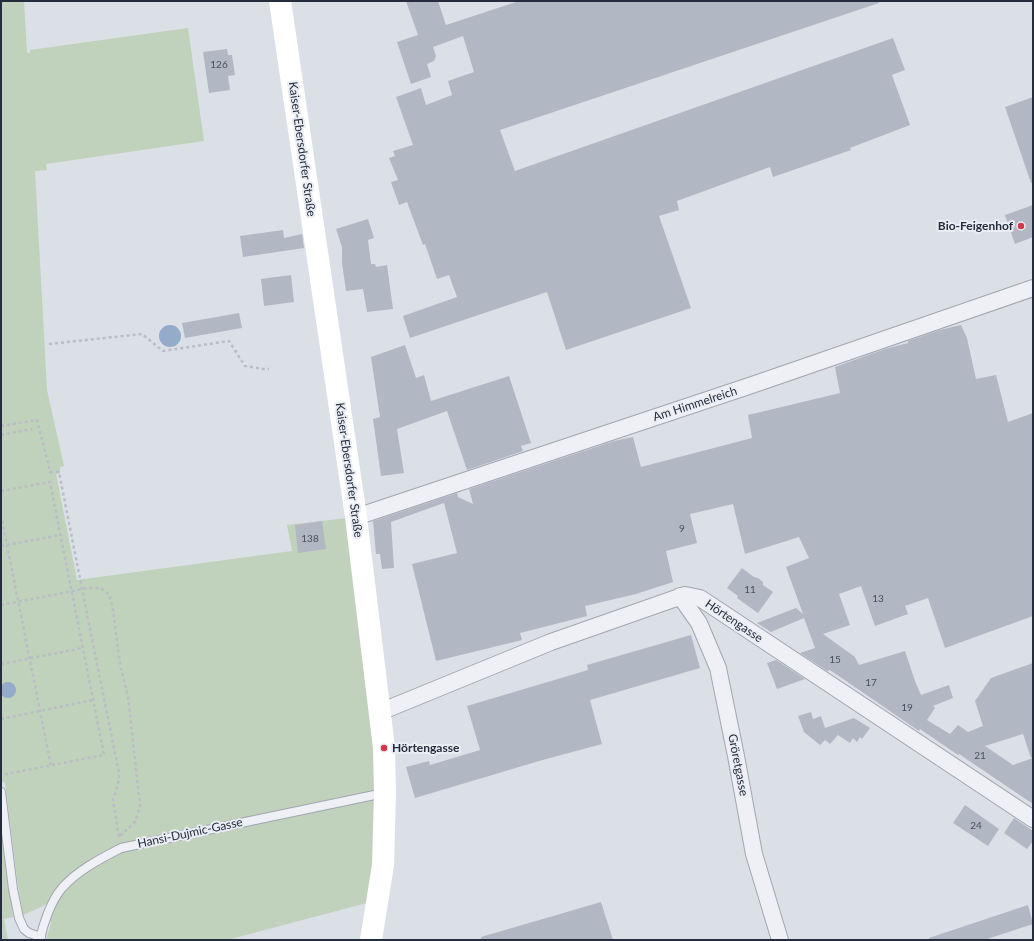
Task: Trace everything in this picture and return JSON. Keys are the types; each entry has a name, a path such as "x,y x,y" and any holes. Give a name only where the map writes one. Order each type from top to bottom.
{"main road":[{"name":"Kaiser-Ebersdorfer Straße","path":"280,1 356,517 384,748 385,793 383,865 371,940"}],"street":[{"name":"Am Himmelreich","path":"356,517 752,385 1033,288"},
{"name":"Hörtengasse","path":"380,712 551,642 685,595 700,598 1033,819"},
{"name":"Gröretgasse","path":"680,596 699,623 718,668 754,854 780,940"}],"lane":[{"path":"1,792 19,918 24,929 41,938"},
{"name":"Hansi-Dujmic-Gasse","path":"41,938 48,914 61,889 76,874 103,857 121,848 385,793"}],"path":[{"path":"49,344 142,334 162,351 229,341 245,366 269,369"},
{"path":"2,426 36,420 38,421 50,471 59,472 119,774 119,780 113,800 121,848"},
{"path":"1,435 32,429"},
{"path":"1,491 50,482 104,755 1,775"},
{"path":"1,515 51,766"},
{"path":"1,546 60,535"},
{"path":"1,605 88,588 100,588 109,594 113,610 120,664 128,696 140,806 135,822 119,837"},
{"path":"1,664 83,648"},
{"path":"1,719 93,700"}],"green space":[{"path":"1,1 24,1 27,53 30,53 30,50 188,28 204,141 46,164 47,170 35,171 47,390 64,466 60,467 60,473 56,474 77,580 292,551 287,525 356,517 380,712 378,900 227,940 46,940 51,923 46,904 23,915 5,782 1,782"},
{"path":"1,824 13,917 4,919 8,940 1,940"}],"water":[{"path":"170,325 178,328 181,336 178,344 170,347 162,344 159,336 162,328"},
{"path":"8,682 14,684 16,690 14,696 8,698 2,696 0,690 2,684"}],"building":[{"path":"406,1 438,1 446,25 519,1 879,1 879,3 500,130 515,171 893,38 905,70 892,75 910,125 850,148 851,150 773,177 770,167 677,201 679,210 659,216 691,308 566,350 547,292 410,338 403,316 457,297 449,275 437,279 425,244 423,245 407,202 399,205 391,182 398,180 389,158 395,156 393,151 413,145 396,97 421,88 426,105 452,95 448,81 474,72 463,36 433,47 436,56 434,61 427,64 431,77 411,84 397,42 418,35"},
{"path":"227,49 228,55 232,55 235,75 228,76 230,90 209,93 203,52"},
{"path":"1033,97 1033,183 1031,183 1005,107"},
{"name":"Bio-Feigenhof","path":"1033,205 1033,237 1015,244 1005,215"},
{"path":"368,219 374,238 368,240 371,264 375,264 376,267 387,265 393,309 367,312 363,289 346,291 342,263 342,247 336,229"},
{"path":"283,230 284,238 302,234 304,248 243,257 240,236"},
{"path":"291,275 294,302 264,306 261,279"},
{"path":"239,313 242,328 185,338 182,323"},
{"path":"961,325 967,338 976,379 996,375 1008,422 1033,413 1033,616 945,648 928,598 905,606 908,614 875,626 861,586 839,594 850,625 823,634 855,657 859,665 905,651 921,695 949,685 953,698 933,706 935,708 927,720 950,734 958,725 968,732 983,726 975,701 991,678 1033,663 1033,757 1031,758 1023,734 985,746 1013,765 1033,758 1033,804 920,729 919,731 830,670 827,671 800,653 815,648 804,618 771,632 757,623 796,608 803,614 786,567 809,558 799,537 745,554 733,504 690,514 697,543 666,551 673,582 636,594 585,606 587,616 520,633 522,640 436,661 412,564 457,553 444,503 391,522 394,568 382,569 380,554 376,554 373,521 457,493 458,497 473,504 469,489 614,441 633,437 641,467 752,438 748,415 840,393 835,367 885,349 908,343 908,341 940,330"},
{"path":"405,345 416,378 424,375 431,401 509,376 531,443 521,446 523,451 467,470 447,411 397,429 404,473 381,476 373,419 380,417 371,357"},
{"path":"322,521 326,549 298,553 295,525"},
{"path":"742,568 754,577 758,578 763,582 763,585 773,592 758,613 737,598 738,596 727,588"},
{"path":"691,635 700,668 590,700 602,744 415,798 406,767 429,761 430,765 480,750 467,706 588,670 587,665"},
{"path":"776,660 805,679 777,689 767,663"},
{"path":"811,712 813,719 821,716 825,728 854,718 870,728 862,739 860,737 857,742 853,738 850,743 838,735 830,744 825,740 820,745 804,732 798,716"},
{"path":"965,805 999,829 988,846 953,823"},
{"path":"1014,818 1033,831 1033,841 1027,849 1004,833"},
{"path":"601,902 613,940 481,940 481,937"},
{"path":"1028,905 1033,924 984,940 929,940 929,938"}],"place":[{"name":"Bio-Feigenhof","path":"1021,226"},
{"name":"Hörtengasse","path":"384,748"}]}
